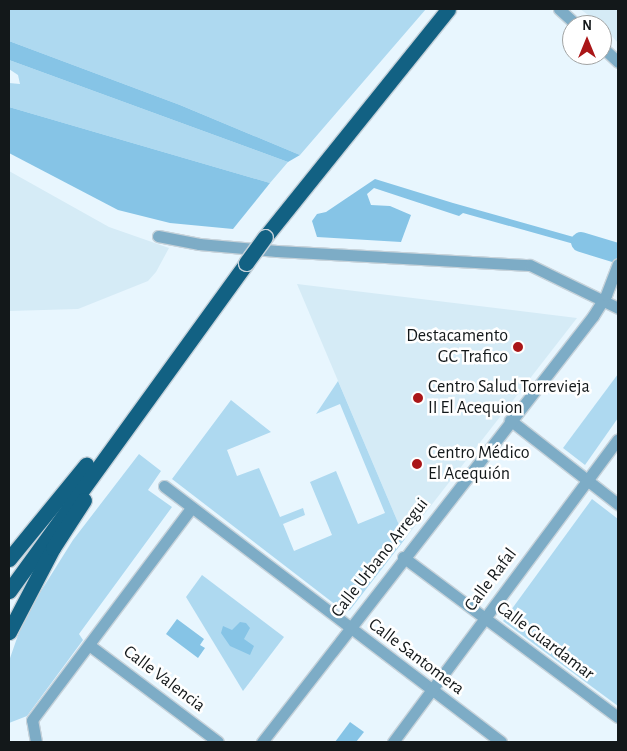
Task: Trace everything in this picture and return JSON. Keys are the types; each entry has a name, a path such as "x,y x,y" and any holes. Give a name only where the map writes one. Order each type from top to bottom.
{"highway":[{"path":"9,591 265,237 448,9"},
{"path":"9,559 139,398 165,373"},
{"path":"9,632 53,548 145,415 165,373"}],"street":[{"path":"158,236 199,244 277,251 530,265 552,273 602,302 618,308"},
{"name":"Calle Urbano Arregui","path":"262,742 348,628 602,302 616,269"},
{"path":"510,420 618,504"},
{"name":"Calle Rafal","path":"393,742 618,439"},
{"name":"Calle Santomera","path":"164,486 348,628 501,742"},
{"path":"36,742 32,720 191,508"},
{"name":"Calle Guardamar","path":"403,557 618,717"},
{"name":"Calle Valencia","path":"88,644 218,742"}],"shaded area":[{"path":"9,9 426,9 300,155 180,105 9,41"},
{"path":"580,9 618,9 618,43 612,36 612,15 588,15"},
{"path":"9,41 180,105 300,155 288,162 9,60"},
{"path":"9,60 288,162 270,183 9,107 9,83 20,84 18,75 9,69"},
{"path":"9,107 270,183 233,229 170,223 118,210 9,153"},
{"path":"9,171 109,227 169,248 156,272 148,281 78,309 9,311"},
{"path":"375,179 609,247 606,253 463,213 459,216 374,188 367,194 371,205 390,206 411,215 401,242 317,237 312,221 317,214 326,212"},
{"name":"Centro Médico El Acequión","path":"297,284 577,318 405,539"},
{"path":"618,374 618,418 585,465 563,448"},
{"path":"338,381 405,539 350,610 345,612 172,479 231,400 271,432 227,450 237,476 259,468 280,517 303,508 305,515 283,524 294,551 332,535 310,482 336,471 358,524 385,513 340,404 316,414"},
{"path":"139,454 161,471 148,490 172,507 79,634 83,640 27,716 9,723 9,661 24,618 73,540"},
{"path":"592,499 618,519 618,706 503,621"},
{"path":"202,575 284,637 243,691 186,597"},
{"path":"177,619 204,639 200,645 205,648 198,658 166,634"},
{"path":"240,622 246,623 250,628 244,639 254,646 250,655 230,646 221,633 223,626 232,630"},
{"path":"350,722 364,732 356,742 335,742"}],"waterway":[{"path":"581,242 618,253"}],"place":[{"name":"Destacamento GC Trafico","path":"518,347"},
{"name":"Centro Salud Torrevieja II El Acequion","path":"418,398"},
{"name":"Centro Médico El Acequión","path":"417,464"}]}
